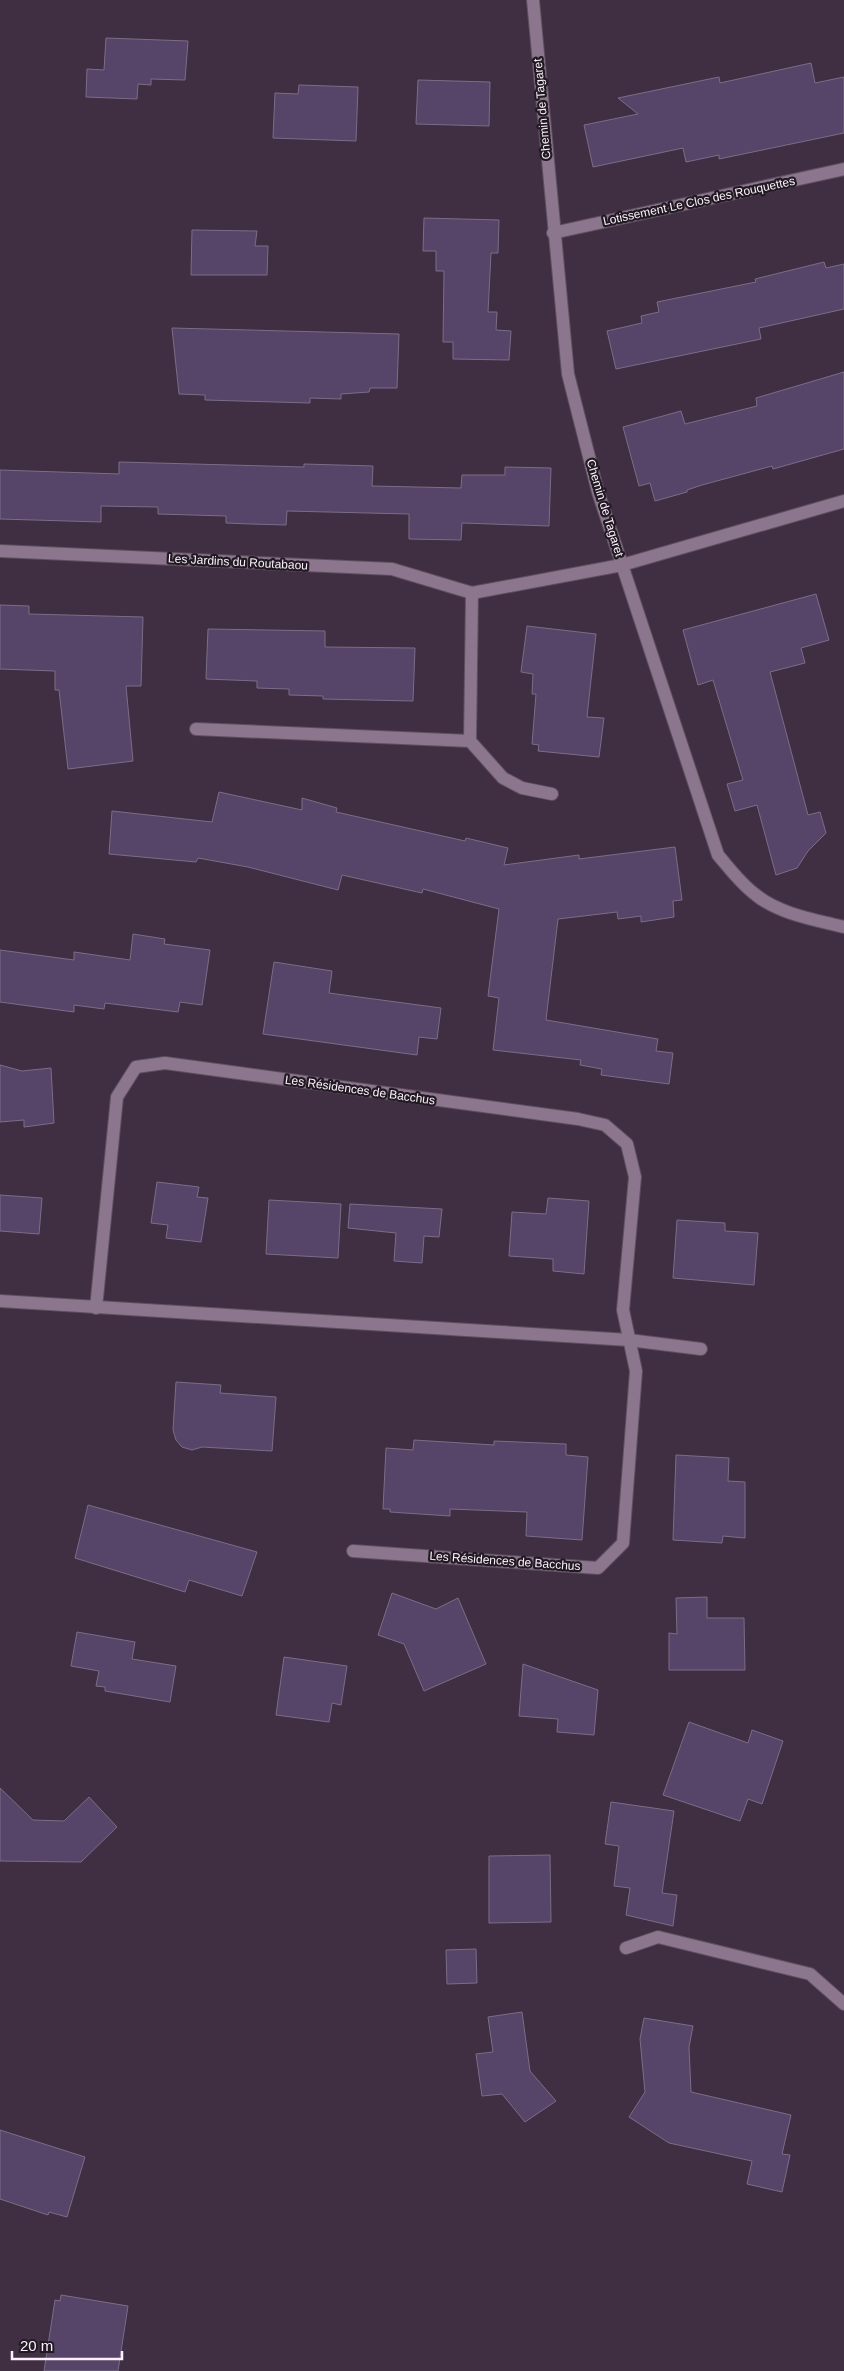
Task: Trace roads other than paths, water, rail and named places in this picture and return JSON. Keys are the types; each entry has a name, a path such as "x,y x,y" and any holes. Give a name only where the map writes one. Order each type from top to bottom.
{"street":[{"name":"Chemin de Tagaret","path":"533,0 553,233 568,374 598,492 718,856 739,880 758,897 796,915 844,927"},
{"name":"Lotissement Le Clos des Rouquettes","path":"553,233 844,169"},
{"path":"622,565 844,501"},
{"name":"Les Jardins du Routabaou","path":"0,551 392,569 472,593 622,565"},
{"path":"472,593 470,742 503,778 522,788 552,794"},
{"path":"196,729 470,742"},
{"name":"Les Résidences de Bacchus","path":"96,1308 117,1097 136,1067 165,1063 578,1119 606,1125 627,1144 634,1177 624,1310 636,1371 623,1543 598,1568 352,1551"},
{"path":"0,1301 629,1340 701,1349"},
{"path":"626,1948 658,1937 810,1974 844,2004"}]}
